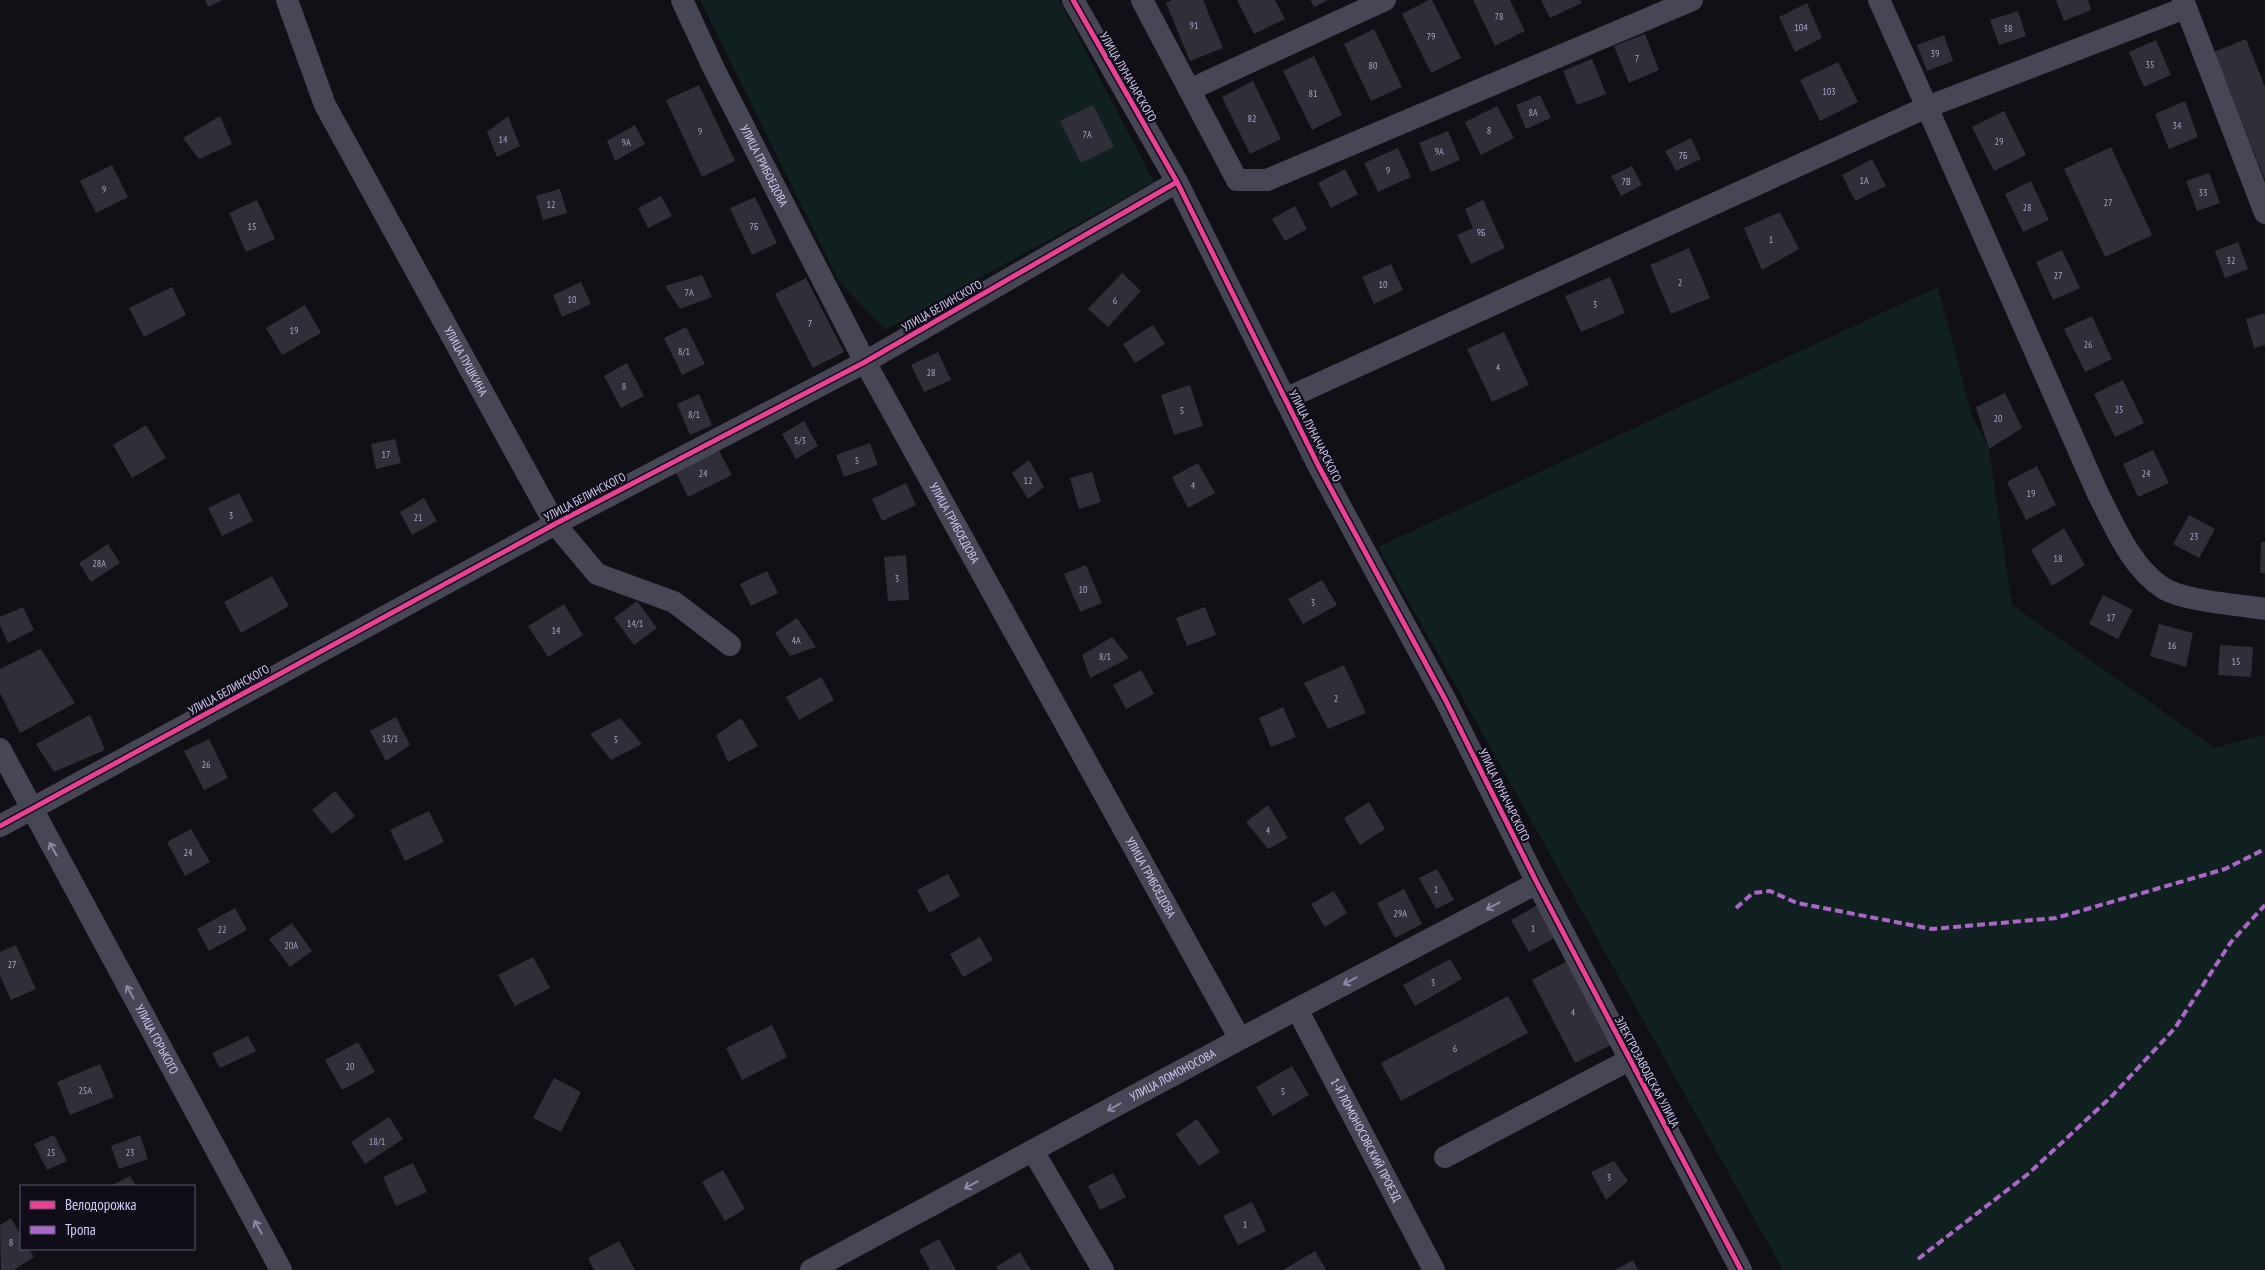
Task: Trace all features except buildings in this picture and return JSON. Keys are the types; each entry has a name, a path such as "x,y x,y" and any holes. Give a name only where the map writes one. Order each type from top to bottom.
{"street":[{"name":"УЛИЦА ПУШКИНА","path":"287,0 326,105 554,524 597,574 674,602 730,645"},
{"name":"УЛИЦА ГРИБОЕДОВА","path":"682,0 714,69 865,362 1240,1039"},
{"name":"УЛИЦА ЛУНАЧАРСКОГО","path":"1073,0 1177,182 1319,467 1446,701 1537,883"},
{"path":"1142,0 1237,180 1266,180 1692,0"},
{"path":"1189,90 1385,0"},
{"path":"1879,0 2098,494 2125,546 2145,573 2165,589 2204,599 2265,609"},
{"path":"1285,399 1927,107 2184,4 2265,213"},
{"name":"УЛИЦА БЕЛИНСКОГО","path":"0,826 554,524 865,362 1177,182"},
{"name":"УЛИЦА ГОРЬКОГО","path":"0,749 281,1270"},
{"name":"УЛИЦА ЛОМОНОСОВА","path":"811,1270 1240,1039 1537,883"},
{"name":"ЭЛЕКТРОЗАВОДСКАЯ УЛИЦА","path":"1537,883 1741,1270"},
{"name":"1-Й ЛОМОНОСОВСКИЙ ПРОЕЗД","path":"1297,1009 1434,1270"},
{"path":"1445,1157 1629,1060"},
{"path":"1033,1151 1103,1270"}],"shaded area":[{"path":"700,0 1059,0 1154,182 885,330 838,280"},
{"path":"1938,287 1972,416 1989,449 2012,605 2215,748 2265,734 2265,1270 1783,1270 1378,547"}],"marked path":[{"path":"1736,908 1753,893 1770,891 1797,903 1932,929 2056,918 2225,869 2265,849"},
{"path":"1918,1259 2028,1174 2112,1096 2175,1028 2231,942 2265,905"}],"cycle path":[{"path":"1073,0 1177,182 1319,467 1446,701 1537,883 1741,1270"},
{"path":"0,826 555,524 865,362 1177,182"}]}
